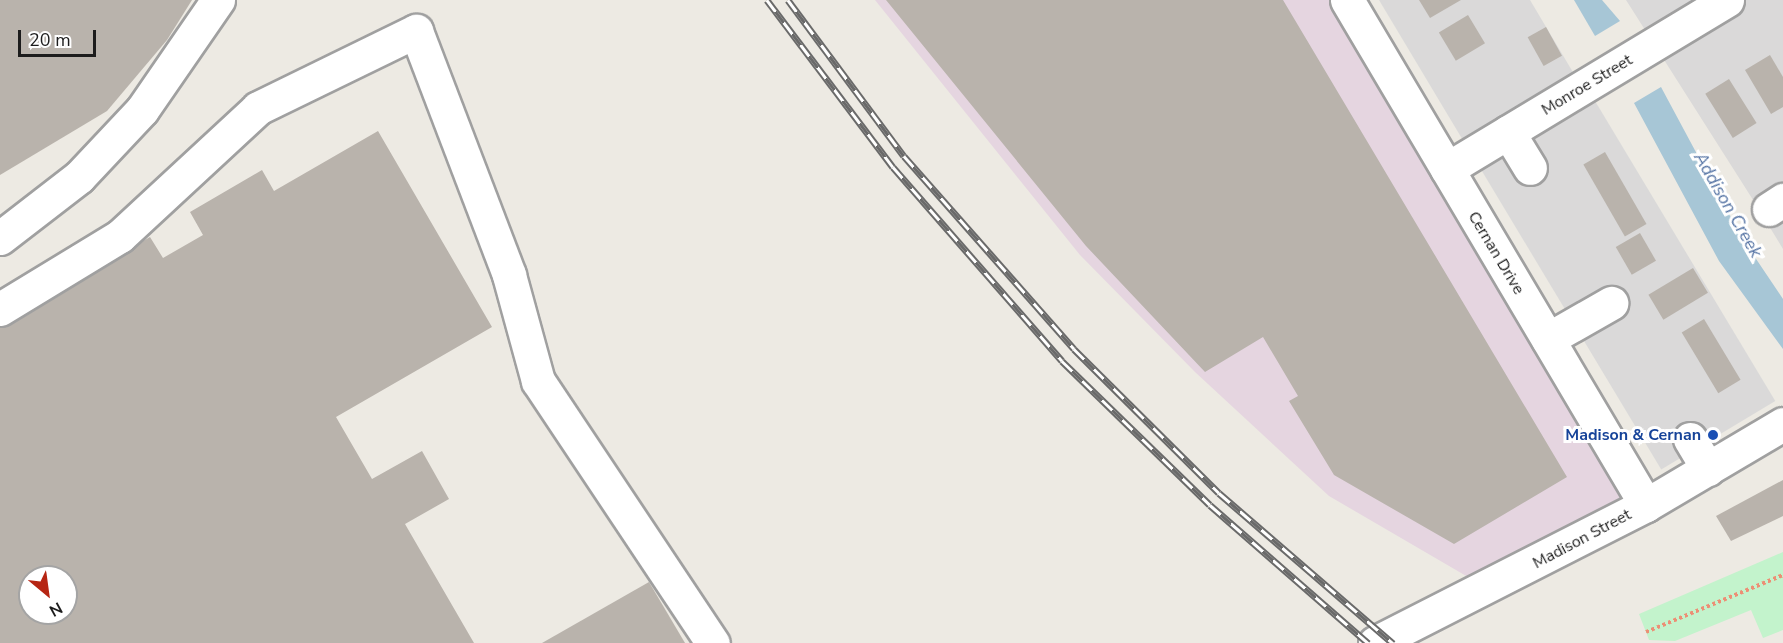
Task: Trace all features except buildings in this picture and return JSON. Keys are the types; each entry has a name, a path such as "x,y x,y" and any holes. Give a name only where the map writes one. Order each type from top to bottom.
{"street":[{"path":"0,238 78,177 142,110 218,0"},
{"name":"Cernan Drive","path":"1347,0 1646,505"},
{"name":"Monroe Street","path":"1447,169 1727,0"},
{"path":"0,309 120,236 258,108 416,31 509,274 538,381 713,643"},
{"path":"1508,132 1530,168"},
{"path":"1548,339 1611,303"},
{"name":"Madison Street","path":"1375,643 1646,505 1783,424"},
{"path":"1690,439 1707,469"}],"path":[{"path":"1646,632 1783,575"}],"shaded area":[{"path":"875,0 1337,0 1633,502 1480,584 1329,496 1195,372 1080,255"},
{"path":"1379,0 1530,0 1574,74 1464,142"},
{"path":"1626,0 1783,0 1783,249 1755,203"},
{"path":"1595,101 1775,401 1661,470 1481,170"}],"green space":[{"path":"1783,552 1783,630 1763,638 1751,610 1675,641 1649,640 1639,614"}],"water":[{"path":"1574,0 1602,0 1620,21 1595,36"},
{"path":"1661,87 1742,238 1783,299 1783,349 1719,261 1634,103"}],"railway":[{"path":"767,0 893,167 1062,361 1210,505 1368,643"},
{"path":"788,0 904,156 1074,349 1219,493 1393,643"}],"place":[{"name":"Madison & Cernan","path":"1713,435"}],"water label":[{"name":"Addison Creek","path":"1728,205"}]}
